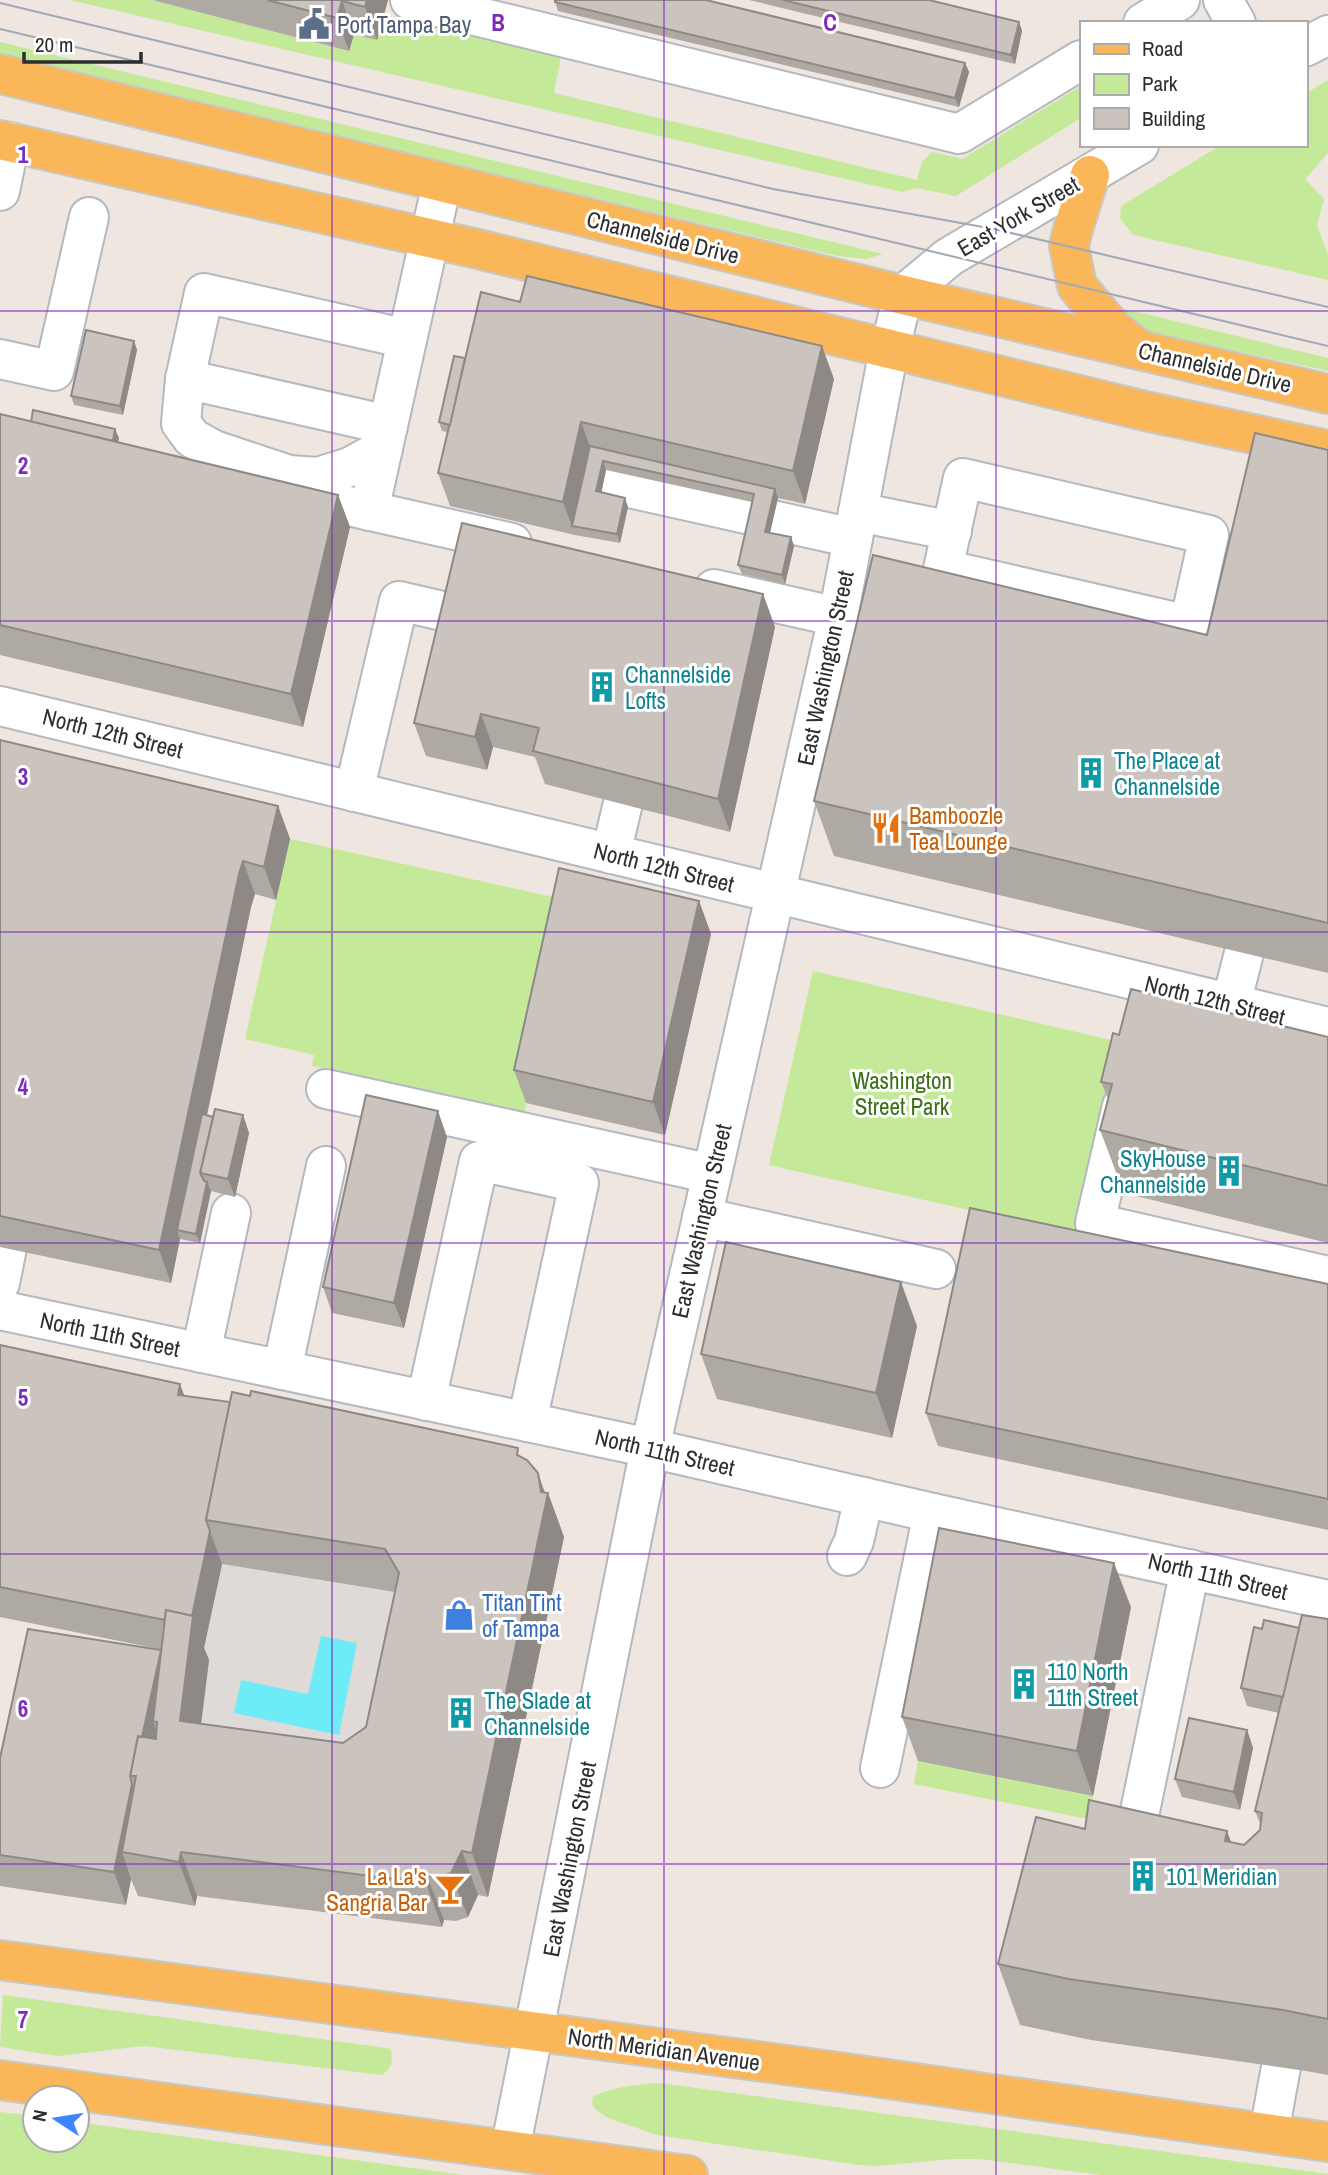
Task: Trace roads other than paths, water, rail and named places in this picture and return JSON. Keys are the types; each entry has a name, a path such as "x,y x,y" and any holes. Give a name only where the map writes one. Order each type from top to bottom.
{"main road":[{"name":"Channelside Drive","path":"0,74 903,295 1328,394"},
{"path":"5,141 430,238 1146,411 1328,450"},
{"path":"1090,175 1069,246 1077,286 1113,328 1139,349"},
{"name":"North Meridian Avenue","path":"0,1960 534,2031 1328,2142"},
{"path":"0,2080 688,2175"}],"street":[{"path":"410,0 959,134 1080,61"},
{"path":"1146,21 1180,0"},
{"path":"1223,0 1235,21"},
{"path":"1307,46 1328,35"},
{"path":"0,191 5,141"},
{"name":"East York Street","path":"903,295 949,257 1136,147"},
{"path":"369,510 442,183"},
{"path":"0,359 54,371 89,217"},
{"path":"385,437 351,467 318,477 289,475 214,450 191,438 181,422 185,379 204,293 407,339"},
{"name":"East Washington Street","path":"510,2150 650,1448 838,617 903,295"},
{"path":"185,379 385,437"},
{"path":"174,466 542,550"},
{"path":"963,478 1209,535 1189,625 943,569 951,531 963,478"},
{"path":"598,481 855,525 951,531"},
{"path":"674,580 838,617"},
{"path":"354,792 399,601 460,615"},
{"name":"North 12th Street","path":"0,706 775,894 1146,1001 1231,1004 1328,1027"},
{"path":"611,853 623,803"},
{"path":"1231,1004 1244,953"},
{"path":"1130,1068 1095,1223 1328,1276"},
{"path":"326,1089 712,1174"},
{"path":"426,1401 479,1161 579,1183 527,1422"},
{"path":"282,1370 326,1166"},
{"path":"201,1353 231,1213"},
{"path":"702,1217 936,1269"},
{"name":"North 11th Street","path":"0,1310 38,1337 201,1353 650,1448 1328,1600"},
{"path":"847,1556 854,1541 864,1497"},
{"path":"880,1768 933,1513"},
{"path":"1139,1816 1190,1569"},
{"path":"1269,2133 1281,2067"}],"water":[{"path":"321,1636 357,1643 339,1735 234,1713 241,1680 308,1694"}],"tram line":[{"path":"0,3 773,189 994,229 1328,307"},
{"path":"0,29 1328,346"}],"place":[{"name":"Port Tampa Bay","path":"314,24"},
{"name":"Channelside Lofts","path":"602,687"},
{"name":"The Place at Channelside","path":"1091,773"},
{"name":"Bamboozle Tea Lounge","path":"886,828"},
{"name":"SkyHouse Channelside","path":"1229,1171"},
{"name":"Titan Tint of Tampa","path":"459,1615"},
{"name":"110 North 11th Street","path":"1024,1684"},
{"name":"The Slade at Channelside","path":"461,1713"},
{"name":"101 Meridian","path":"1143,1876"},
{"name":"La La's Sangria Bar","path":"450,1889"}],"park label":[{"name":"Washington Street Park","path":"902,1093"}]}
